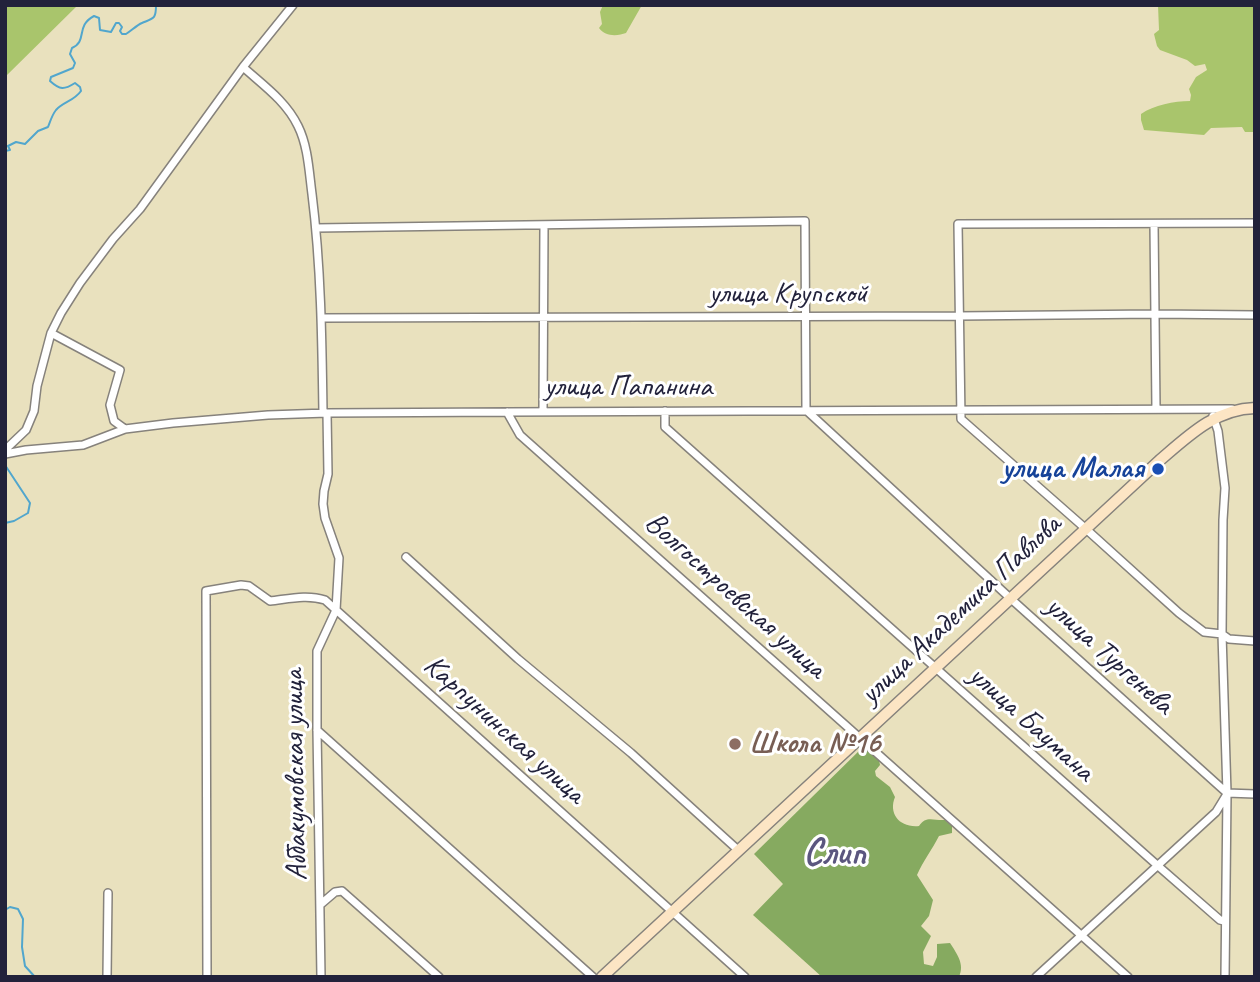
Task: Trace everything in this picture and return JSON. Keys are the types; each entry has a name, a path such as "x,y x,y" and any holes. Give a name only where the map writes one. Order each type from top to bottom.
{"street":[{"path":"5,452 26,430 34,411 37,386 51,333 80,283 140,209 243,67 293,5"},
{"name":"Аббакумовская улица","path":"243,67 284,104 298,127 307,156 316,228 328,474 323,504 339,558 336,610 317,651 321,977"},
{"path":"316,228 804,221 806,411"},
{"path":"1255,223 958,224 961,419 1179,613 1204,632 1222,634 1229,639 1255,641"},
{"path":"1154,224 1156,409"},
{"path":"543,412 544,226"},
{"name":"улица Крупской","path":"321,318 959,317 1155,313 1255,315"},
{"path":"51,333 120,370 110,405 114,421 125,429"},
{"name":"улица Академика Павлова","path":"602,977 1087,529 1161,454 1189,436 1212,413 1255,408"},
{"name":"улица Папанина","path":"5,452 83,445 125,429 254,416 325,413 1156,409 1212,413"},
{"name":"улица Баумана","path":"665,411 665,427 1157,866 1224,921"},
{"name":"улица Тургенева","path":"806,411 1227,793"},
{"name":"Волгостроевская улица","path":"507,412 520,435 1128,977"},
{"path":"1212,413 1218,431 1225,488 1222,634 1227,793 1225,977"},
{"path":"406,557 518,660 631,753 738,850"},
{"name":"Карпунинская улица","path":"207,977 206,591 241,585 250,586 270,601 304,597 325,600 746,977"},
{"path":"317,730 593,977"},
{"path":"1227,793 1255,794"},
{"path":"1036,977 1216,812 1227,793"},
{"path":"321,904 335,892 342,891 439,977"},
{"path":"107,977 108,893"}],"green space":[{"path":"5,5 78,5 5,77"},
{"path":"603,5 642,5 626,33 616,35 605,33 599,28 602,24 600,12"},
{"path":"1158,5 1255,5 1255,132 1245,132 1242,127 1211,128 1204,135 1144,130 1141,114 1164,104 1190,101 1189,89 1196,77 1207,70 1205,64 1195,66 1187,60 1160,50 1154,34 1159,30"},
{"path":"864,746 879,760 876,776 890,787 895,797 893,809 897,819 912,826 919,826 930,819 945,820 952,826 952,833 939,836 917,875 933,900 929,916 921,926 931,936 923,952 924,964 933,966 937,957 937,944 950,943 961,963 959,977 822,977 753,915 783,884 754,854"}],"waterway":[{"path":"5,151 10,150 8,146 16,142 25,144 38,131 48,127 56,110 81,91 75,83 62,88 50,81 51,77 73,68 75,63 70,54 80,41 88,20 94,16 99,18 100,30 111,32 116,23 119,23 122,27 120,31 126,34 154,17 156,5"},
{"path":"5,465 30,503 28,513 5,523"},
{"path":"5,910 10,907 18,909 23,919 22,947 25,966 35,977"}],"place":[{"name":"улица Малая","path":"1158,469"},
{"name":"Школа №16","path":"735,744"}],"district":[{"name":"Слип","path":"835,854"}]}
